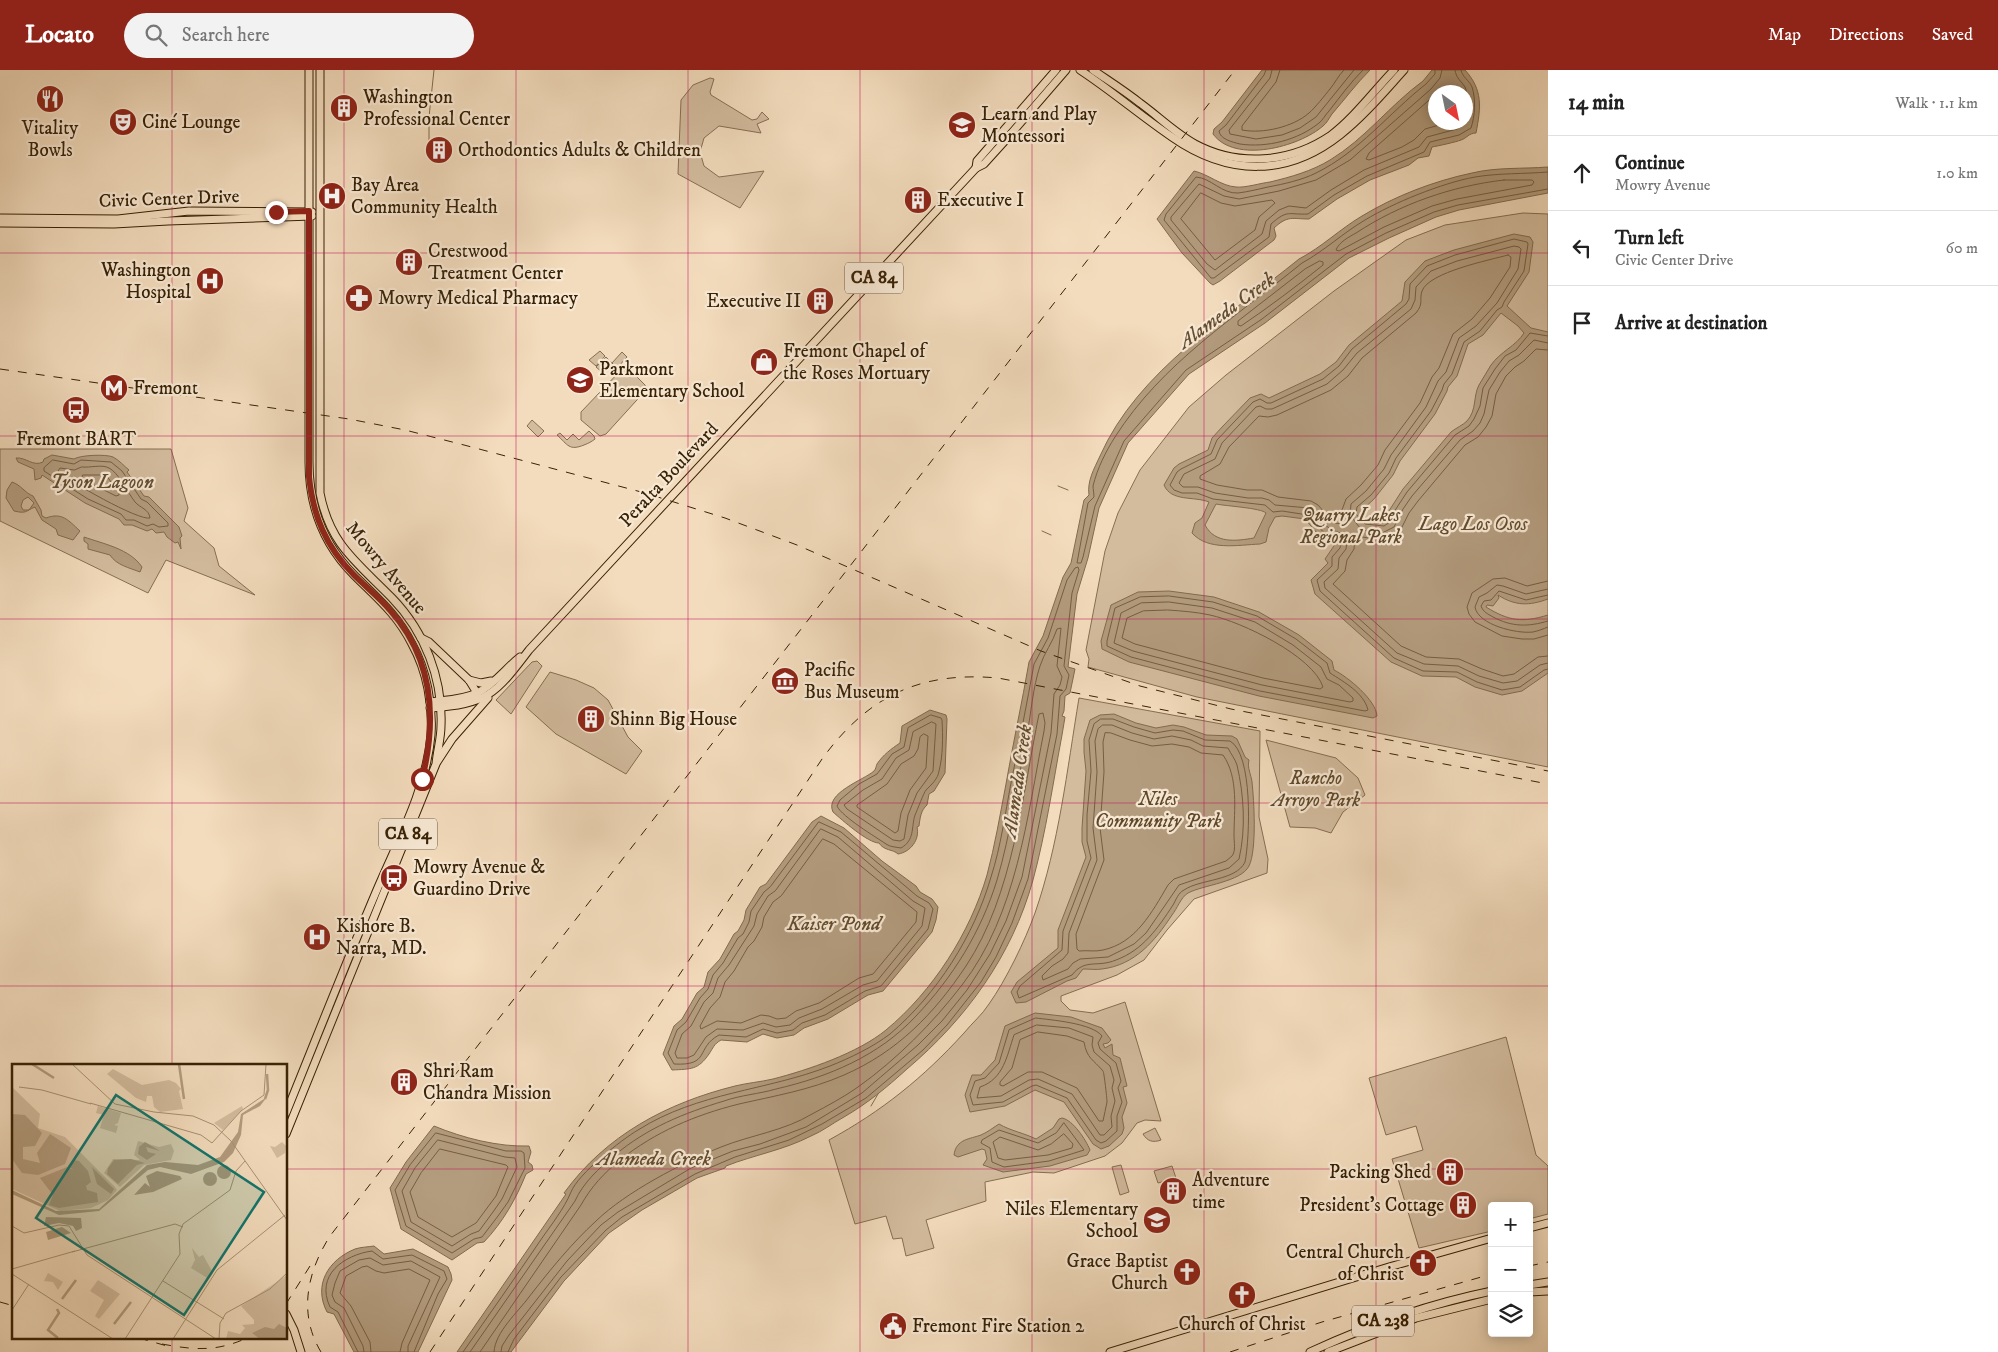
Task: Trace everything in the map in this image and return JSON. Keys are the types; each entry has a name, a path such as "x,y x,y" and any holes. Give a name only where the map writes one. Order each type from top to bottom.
{"main road":[{"name":"Mowry Avenue","path":"288,1108 416,796 428,756 431,736 430,705 426,679 408,635 391,611 333,550 321,529 313,504 309,477 309,70"},
{"name":"Mowry Avenue","path":"288,1129 436,764 440,735 441,704 436,674 421,638 396,603 342,548 331,528 322,502 319,477 321,346 319,214 320,70"},
{"name":"Peralta Boulevard","path":"976,168 977,161 1056,70"},
{"name":"Peralta Boulevard","path":"430,705 473,702 494,692 529,650 976,168 984,164 1066,70"},
{"path":"1047,93 1053,91 1067,75 1080,70 1173,138 1201,155 1228,164 1253,167 1281,165 1329,143 1356,121 1404,70"},
{"path":"1093,70 1194,143 1224,155 1256,159 1295,153 1325,139 1346,122 1394,70"},
{"path":"309,237 303,225 290,214 303,204 310,194"},
{"name":"Civic Center Drive","path":"0,218 118,218 189,211 319,214"},
{"name":"Civic Center Drive","path":"0,223 114,224 290,214"},
{"name":"Mowry Avenue","path":"421,638 428,642 469,680 476,693"},
{"name":"Peralta Boulevard","path":"441,704 476,693 496,679 529,650"},
{"path":"469,680 481,683 496,679"},
{"path":"436,764 452,739 494,692"},
{"path":"473,702 476,693"},
{"path":"1533,1227 1548,1223"},
{"path":"1110,1352 1389,1267 1488,1239"},
{"path":"1533,1284 1548,1282"},
{"path":"1533,1292 1548,1290"},
{"name":"CA 238","path":"1310,1352 1390,1318 1459,1298 1488,1292"},
{"name":"CA 238","path":"1328,1352 1416,1318 1488,1300"},
{"path":"288,1318 294,1330 300,1352"},
{"path":"288,1324 300,1352"}],"green space":[{"path":"710,78 714,79 710,92 711,95 752,120 757,119 762,112 769,119 757,124 761,133 719,126 704,138 700,152 704,166 719,177 764,171 740,208 678,174 681,100 693,85"},
{"name":"Quarry Lakes Regional Park","path":"1523,213 1548,214 1548,767 1197,697 1088,667 1089,659 1086,650 1105,551 1118,513 1140,470 1189,407 1226,375 1334,291 1406,240 1445,225"},
{"path":"600,351 605,356 596,366 589,360"},
{"path":"622,352 627,357 617,368 612,363"},
{"path":"606,357 612,363 602,372 596,367"},
{"path":"628,368 645,385 646,390 606,434 600,436 581,420 581,412 621,370"},
{"path":"532,420 544,431 538,437 527,426"},
{"path":"589,431 595,439 579,447 569,446 557,435 560,433 567,440 573,434 579,440"},
{"path":"0,449 171,449 188,508 184,521 214,548 219,566 255,595 166,560 148,593 0,521"},
{"path":"537,661 542,666 511,714 496,700 532,662"},
{"path":"550,672 594,688 608,700 628,737 642,751 626,774 556,734 526,707"},
{"name":"Niles Community Park","path":"1079,698 1260,731 1259,817 1268,859 1267,873 1194,899 1144,960 1117,975 1061,996 1061,1001 1070,1010 1093,1013 1125,1002 1161,1121 1145,1120 1137,1123 1122,1143 1105,1156 1054,1173 1033,1172 985,1182 986,1201 926,1220 934,1248 906,1256 902,1238 893,1239 886,1216 855,1224 829,1140 884,1105 933,1065 980,1015 1002,984 1026,936 1043,887 1062,807"},
{"name":"Rancho Arroyo Park","path":"1266,740 1336,758 1358,778 1365,795 1343,812 1331,833 1315,828 1290,827"},
{"path":"1506,1037 1536,1155 1548,1166 1548,1214 1533,1218 1533,1202 1488,1202 1488,1232 1419,1248 1392,1159 1423,1150 1416,1126 1386,1135 1369,1078"},
{"path":"1155,1128 1161,1140 1150,1141 1143,1134"},
{"path":"1121,1165 1129,1192 1120,1195 1112,1167"},
{"path":"1172,1166 1176,1178 1158,1183 1154,1171"}],"water":[{"path":"1262,70 1370,70 1324,125 1312,134 1283,146 1267,149 1251,150 1236,148 1223,143 1213,134 1214,129 1222,122"},
{"path":"1432,70 1465,70 1471,77 1478,92 1479,115 1476,133 1459,141 1432,147 1429,156 1418,158 1409,165 1370,180 1337,199 1309,219 1287,219 1283,221 1274,228 1276,236 1274,240 1213,285 1182,253 1157,219 1194,171 1230,186 1240,187 1286,178 1323,164 1355,142 1423,81"},
{"name":"Alameda Creek","path":"1548,167 1548,193 1459,210 1436,217 1349,258 1265,323 1189,374 1128,443 1099,508 1088,558 1077,594 1068,667 1075,669 1070,693 1065,696 1062,716 1065,717 1062,735 1046,826 1033,880 1013,935 999,960 984,984 949,1029 884,1089 824,1129 801,1141 737,1162 697,1178 642,1210 609,1233 564,1281 511,1352 457,1352 566,1194 564,1193 599,1154 619,1138 662,1112 686,1102 735,1086 773,1079 801,1071 832,1060 861,1046 886,1030 903,1015 948,960 971,918 987,875 1029,662 1043,636 1063,577 1071,563 1084,500 1089,495 1092,475 1117,425 1137,397 1161,371 1215,324 1299,259 1354,221 1375,209 1415,190 1458,176 1491,170"},
{"name":"Lago Los Osos","path":"1514,234 1530,237 1533,242 1529,272 1507,306 1531,328 1548,332 1548,599 1522,604 1504,599 1498,595 1499,598 1493,606 1487,605 1486,607 1509,618 1523,620 1548,615 1548,673 1522,691 1502,695 1475,687 1456,677 1422,676 1391,662 1315,594 1311,580 1328,563 1325,559 1336,543 1328,542 1305,519 1275,517 1269,528 1266,542 1260,544 1215,545 1199,539 1192,533 1195,523 1202,518 1209,502 1177,496 1167,490 1164,485 1174,468 1179,464 1208,450 1212,438 1250,398 1261,394 1269,398 1320,374 1336,362 1349,345 1402,301 1405,282 1425,261 1454,250","holes":["1501,313 1524,333 1517,342 1491,365 1477,389 1474,408 1470,417 1451,432 1403,489 1387,514 1386,519 1382,522 1367,520 1360,512 1374,499 1393,475 1400,461 1435,414 1448,387 1457,376 1468,344 1483,335","1216,504 1251,508 1266,513 1254,538 1226,540 1209,531 1205,525"]},
{"name":"Tyson Lagoon","path":"52,455 74,459 105,455 113,457 129,470 127,472 144,496 149,497 179,527 182,536 180,538 181,549 178,542 175,543 164,532 156,533 152,529 147,531 132,525 124,525 119,519 85,503 42,475 41,478 35,480 34,469 18,462 16,458 39,463"},
{"path":"12,482 15,483 33,496 41,510 42,516 46,518 56,516 64,518 80,531 73,540 58,535 56,529 42,520 35,507 29,510 24,512 14,511 6,498 7,490","holes":["28,497 34,503 29,510 23,510 21,506 23,500"]},
{"path":"84,537 124,551 142,567 140,572 119,564 110,555 88,549 88,544 84,541"},
{"path":"1169,591 1214,597 1259,612 1299,635 1332,661 1334,670 1367,696 1377,716 1373,718 1259,696 1129,662 1102,649 1101,641 1111,605 1138,592"},
{"path":"930,710 946,715 947,719 945,773 934,791 929,794 927,805 922,812 919,826 917,827 918,832 914,844 907,851 898,854 855,831 833,812 832,805 839,793 874,771 882,758 900,743 902,726"},
{"path":"1114,714 1136,723 1156,728 1173,725 1206,735 1232,736 1237,739 1245,757 1249,760 1252,779 1254,837 1252,859 1245,871 1238,876 1188,893 1181,900 1159,934 1134,957 1114,967 1083,969 1076,978 1026,1002 1016,1003 1011,992 1017,982 1058,948 1058,930 1086,857 1082,842 1086,771 1084,739 1090,720 1100,715"},
{"name":"Kaiser Pond","path":"821,816 844,828 882,861 916,886 920,892 932,899 938,907 932,932 883,991 868,995 828,1019 804,1028 794,1035 777,1038 763,1034 747,1042 721,1040 705,1059 694,1068 672,1070 663,1054 674,1026 682,1019 697,993 704,987 708,972 720,959 734,934 738,931 744,920 746,910 760,887 766,884 812,822"},
{"path":"1035,1013 1071,1017 1102,1028 1111,1040 1103,1044 1105,1048 1112,1044 1113,1055 1120,1058 1127,1086 1123,1087 1127,1103 1122,1117 1124,1128 1122,1134 1109,1146 1101,1149 1093,1144 1064,1102 1035,1090 1005,1106 970,1112 965,1095 972,1075 981,1075 995,1060 1005,1026"},
{"path":"1062,1118 1075,1126 1082,1136 1090,1150 1087,1155 1050,1166 1003,1172 983,1165 987,1159 985,1150 982,1149 958,1157 954,1155 955,1150 961,1143 984,1134 999,1124 1036,1139 1053,1128 1059,1119"},
{"path":"434,1126 481,1141 529,1146 531,1152 528,1162 532,1165 533,1170 526,1174 503,1218 484,1242 477,1243 452,1260 401,1229 390,1188 406,1162"},
{"path":"374,1246 384,1254 413,1249 448,1267 451,1274 452,1280 418,1352 354,1352 334,1314 327,1312 322,1292 326,1274 337,1260 345,1254 362,1247"}],"waterway":[{"path":"429,158 429,117 434,70"},
{"path":"1058,486 1068,490"},
{"path":"1042,531 1051,535"},
{"path":"871,1106 878,1094"}],"railway":[{"path":"321,1352 309,1323 308,1293 316,1264 330,1236 1235,70"},
{"path":"0,369 349,419 405,430 464,445 645,493 725,518 797,545 1041,651 1140,686 1231,709 1548,771"},
{"path":"430,1352 822,759 858,719 877,704 898,692 920,684 944,679 970,677 998,678 1548,784"},
{"path":"1533,1265 1548,1262"},
{"path":"288,1301 310,1266"},
{"path":"1230,1352 1322,1322 1488,1275"},
{"path":"0,1302 12,1305"},
{"path":"146,1340 167,1346"},
{"path":"162,1344 184,1348 215,1348 243,1340"}],"place":[{"name":"Vitality Bowls","path":"50,99"},
{"name":"Washington Professional Center","path":"344,108"},
{"name":"Ciné Lounge","path":"123,122"},
{"name":"Learn and Play Montessori","path":"962,125"},
{"name":"Orthodontics Adults & Children","path":"439,150"},
{"name":"Bay Area Community Health","path":"332,196"},
{"name":"Executive I","path":"918,200"},
{"name":"Crestwood Treatment Center","path":"409,262"},
{"name":"Washington Hospital","path":"210,281"},
{"name":"Mowry Medical Pharmacy","path":"359,298"},
{"name":"Executive II","path":"820,301"},
{"name":"Fremont Chapel of the Roses Mortuary","path":"764,362"},
{"name":"Parkmont Elementary School","path":"580,380"},
{"name":"Fremont","path":"114,388"},
{"name":"Fremont BART","path":"76,410"},
{"name":"Pacific Bus Museum","path":"785,681"},
{"name":"Shinn Big House","path":"591,719"},
{"name":"Mowry Avenue & Guardino Drive","path":"394,878"},
{"name":"Kishore B. Narra, MD.","path":"317,937"},
{"name":"Shri Ram Chandra Mission","path":"404,1082"},
{"name":"Packing Shed","path":"1450,1172"},
{"name":"Adventure time","path":"1173,1191"},
{"name":"President's Cottage","path":"1463,1205"},
{"name":"Niles Elementary School","path":"1157,1220"},
{"name":"Central Church of Christ","path":"1423,1263"},
{"name":"Grace Baptist Church","path":"1187,1272"},
{"name":"Church of Christ","path":"1242,1295"},
{"name":"Fremont Fire Station 2","path":"893,1326"}],"route":[{"path":"276,212 309,211 309,477 310,492 316,517 333,550 350,570 396,616 414,646 426,679 430,708 431,736 422,779"}]}
